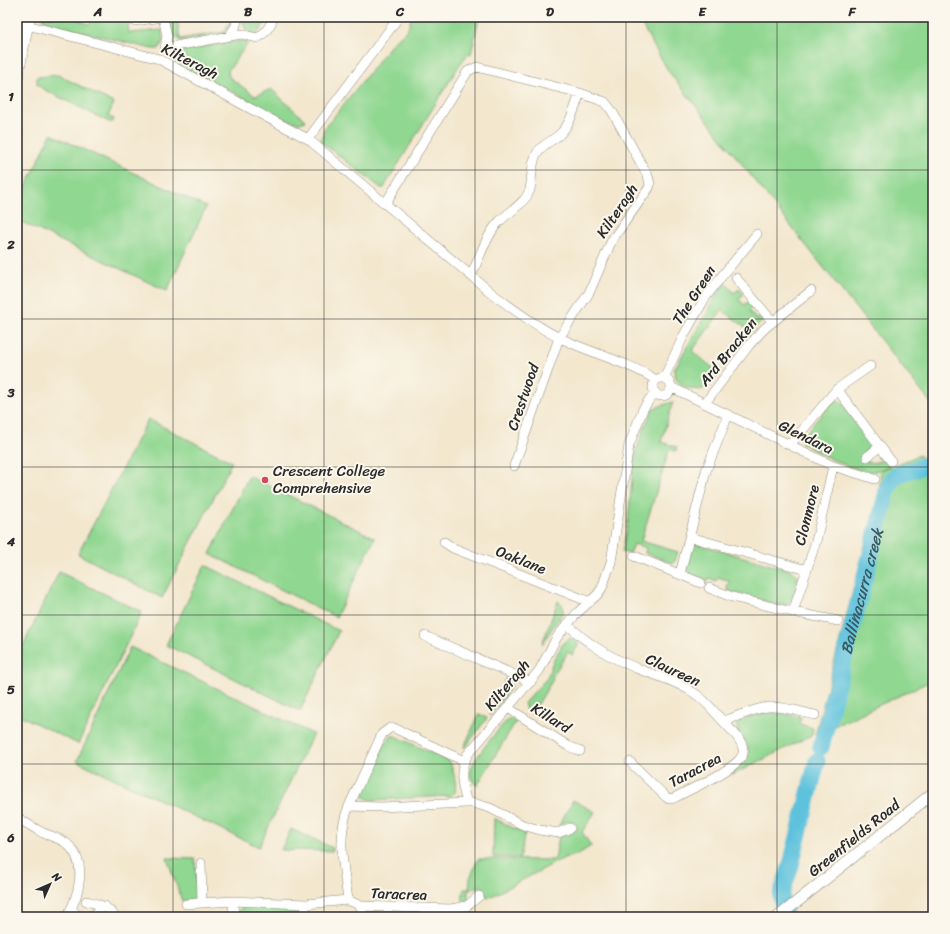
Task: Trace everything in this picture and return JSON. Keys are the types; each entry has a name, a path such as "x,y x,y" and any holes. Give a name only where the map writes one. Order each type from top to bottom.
{"main road":[{"path":"17,74 28,21"}],"street":[{"path":"134,21 162,17 167,36 165,48 160,59"},
{"path":"229,36 236,26 237,17"},
{"path":"165,48 241,34 253,38 260,37 272,21 273,17"},
{"name":"Kilteragh","path":"28,21 160,59 256,112 308,138 494,296 521,315 559,338 660,379"},
{"path":"308,138 396,21"},
{"name":"Kilteragh","path":"385,204 468,71 472,68 482,68 580,93 601,100 607,105 648,176 650,184 646,194 612,240 588,293 559,338"},
{"path":"471,276 494,228 503,218 517,208 529,194 536,154 541,148 559,135 565,128 572,116 580,93"},
{"name":"The Green","path":"660,379 705,298 756,234"},
{"path":"736,278 772,322"},
{"name":"Ard Bracken","path":"705,403 750,344 772,322 811,291"},
{"name":"Crestwood","path":"514,466 559,338"},
{"path":"790,445 837,389 870,366"},
{"path":"660,379 668,380 671,387 669,393 664,396 656,393 653,385 660,379"},
{"name":"Glendara","path":"671,387 833,466 875,479"},
{"path":"837,389 891,461"},
{"name":"Kilteragh","path":"464,761 484,734 539,672 557,637 567,624 602,588 612,562 629,445 643,409 656,393"},
{"path":"680,574 706,471 728,415"},
{"path":"867,457 880,446"},
{"name":"Clonmore","path":"793,612 816,542 833,466"},
{"name":"Clonmore","path":"690,537 807,570"},
{"name":"Oaklane","path":"444,542 453,548 590,602"},
{"path":"634,556 701,582"},
{"path":"710,588 732,597 838,621"},
{"name":"Claureen","path":"567,624 582,638 596,648 636,668 662,677 691,691 723,721"},
{"path":"424,636 531,682"},
{"path":"723,721 769,707 777,707 815,715"},
{"name":"Killard","path":"508,708 567,745 580,751"},
{"name":"Taracrea","path":"630,762 666,797 669,799 674,798 731,767 740,759 743,754 743,748 738,738 723,721"},
{"path":"348,900 341,845 344,819 382,734 390,728 394,728 464,761 462,779 467,803"},
{"name":"Greenfields Road","path":"778,917 933,793"},
{"path":"349,806 381,807 473,803 490,808 523,825 540,830 558,833 570,828"},
{"path":"17,817 43,832 59,839 75,854 79,868 79,886 76,898 69,914 81,917"},
{"path":"201,863 202,902"},
{"name":"Taracrea","path":"186,904 233,901 306,904 348,900 361,906 451,910 467,906 479,896"},
{"path":"86,900 105,906 115,917"},
{"path":"233,901 234,917"},
{"path":"305,917 306,904"},
{"path":"91,917 105,906"},
{"name":"Taracrea","path":"361,906 362,917"}],"green space":[{"path":"42,17 71,17 89,24 95,17 127,17 129,33 162,30 163,41 159,49 152,49 59,26 45,21"},
{"path":"170,17 177,17 180,39 223,32 231,21 231,17 232,22 223,34 181,41 172,35"},
{"path":"242,17 268,17 268,19 258,33 254,35 245,28"},
{"path":"411,17 470,17 479,19 471,54 468,54 460,64 384,188 381,188 321,142 324,129 396,39 406,30 410,24"},
{"path":"637,17 933,17 933,406 669,72"},
{"path":"238,41 248,43 228,71 229,77 255,96 271,89 306,121 299,123 284,119 179,64 170,54 172,52"},
{"path":"58,75 114,103 108,116 114,119 113,122 109,122 43,89 37,84 37,77"},
{"path":"51,134 206,207 167,291 17,220 17,206"},
{"path":"726,283 734,293 739,289 744,294 739,299 744,305 749,301 754,306 749,311 757,320 762,316 763,320 752,332 722,310 692,351 719,373 703,389 697,390 689,388 677,380 675,376 675,368 719,291"},
{"path":"836,400 842,402 872,442 869,448 860,457 866,461 872,462 877,462 884,459 890,465 876,471 859,470 838,462 802,443 803,436 832,402"},
{"path":"673,402 661,442 677,447 676,451 669,450 641,541 678,552 675,561 672,563 645,553 646,548 634,544 630,554 622,552 628,522 634,458 643,431 652,410"},
{"path":"148,419 232,462 162,598 78,554"},
{"path":"920,455 933,479 933,680 815,735 879,492 881,470"},
{"path":"249,476 375,538 336,617 210,554"},
{"path":"694,543 792,571 796,574 797,578 793,597 783,606 732,592 728,590 727,587 729,581 718,577 716,581 709,578 708,581 688,573 685,567"},
{"path":"205,565 339,631 300,711 166,645"},
{"path":"59,572 142,612 78,744 17,714 17,658"},
{"path":"558,601 562,605 563,612 542,644"},
{"path":"571,638 579,644 572,655 568,652 552,677 553,679 532,714 526,710 524,703 547,678 554,659 564,642"},
{"path":"130,647 313,734 259,847 77,761"},
{"path":"506,678 511,682 511,687 489,716"},
{"path":"769,711 801,717 799,724 813,728 812,735 732,775 731,773 744,761 749,753 746,744 737,729 737,723 741,720"},
{"path":"479,714 487,718 465,748 464,747"},
{"path":"509,719 516,721 477,786 471,776 471,767 486,744"},
{"path":"391,736 395,736 449,761 455,781 455,792 450,796 373,800 365,798 363,793 386,742"},
{"path":"573,800 595,812 582,832 591,846 577,855 566,857 488,898 481,886 468,890 468,899 465,903 463,898 464,889 469,889 470,878 478,859 555,859 559,836 568,835 577,829 578,826 574,822 569,821 558,827"},
{"path":"494,818 513,828 525,832 520,858 493,857"},
{"path":"291,829 333,848 333,851 281,850"},
{"path":"167,858 195,859 197,893 193,899 182,901"},
{"path":"242,907 293,909 298,912 300,917 238,917 237,913"},
{"path":"370,912 438,913 438,917 368,917"}],"waterway":[{"name":"Ballinacurra creek","path":"821,747 888,488 894,477 933,463"},
{"name":"Ballinacurra creek","path":"785,917 781,895 791,865 817,761"}],"place":[{"name":"Crescent College Comprehensive","path":"265,480"}]}
